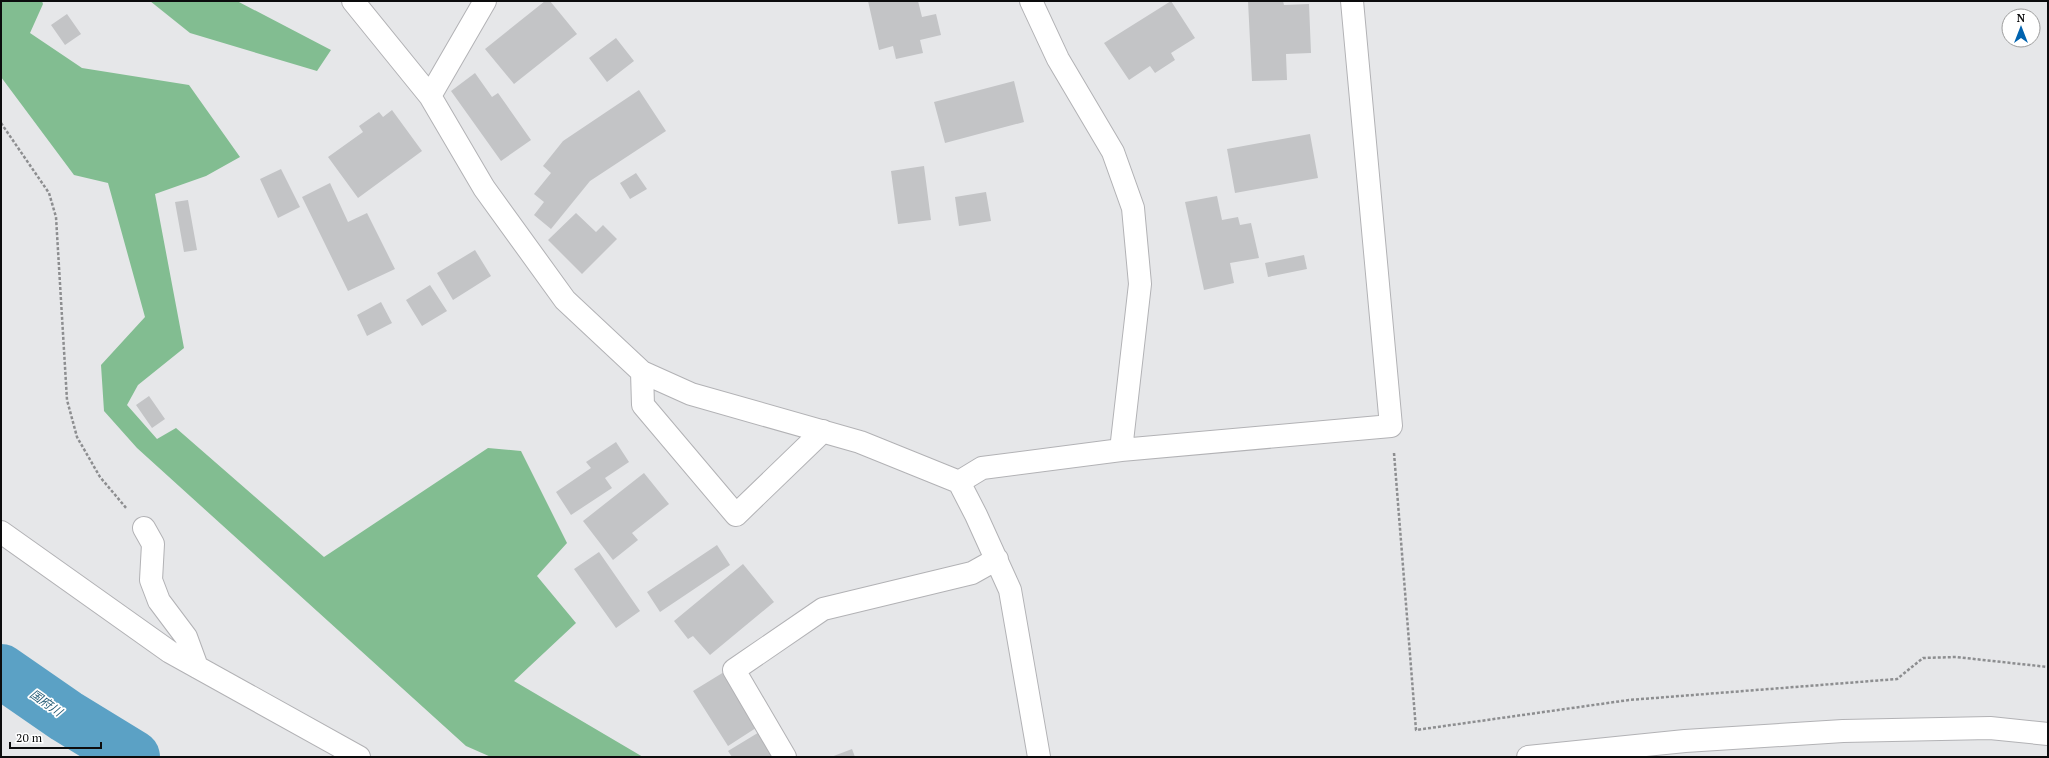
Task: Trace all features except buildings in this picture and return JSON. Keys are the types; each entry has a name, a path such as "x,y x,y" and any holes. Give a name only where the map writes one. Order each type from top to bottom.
{"street":[{"path":"353,1 430,96 484,188 565,300 642,372 691,394 860,442 958,482 997,559 1010,590 1039,757"},
{"path":"430,96 485,1"},
{"path":"1031,1 1058,59 1114,152 1133,208 1140,284 1121,450"},
{"path":"958,482 982,468 1121,450 1391,426 1352,1"},
{"path":"642,372 643,405 736,515 823,431"},
{"path":"144,528 153,544 151,580 159,601 186,637 197,667"},
{"path":"1,532 170,652 359,757"},
{"path":"785,757 734,670 823,609 972,573 997,559"},
{"path":"1528,757 1685,741 1843,732 1990,728 2048,734"}],"path":[{"path":"1,123 49,193 56,216 67,400 77,437 100,477 144,528"},
{"path":"1391,426 1416,730 1629,700 1897,679 1923,658 1956,657 2048,667"}],"green space":[{"path":"1,1 42,1 43,4 30,33 82,68 189,85 240,157 206,176 155,194 184,348 138,385 127,405 157,439 176,428 324,557 488,448 521,451 567,543 537,576 576,623 514,681 643,757 491,757 466,746 137,448 104,411 101,365 145,317 108,183 74,175 1,77"},
{"path":"150,1 237,1 331,50 317,71 190,33"}],"waterway":[{"name":"国府川","path":"1,671 66,716 133,757"}]}
